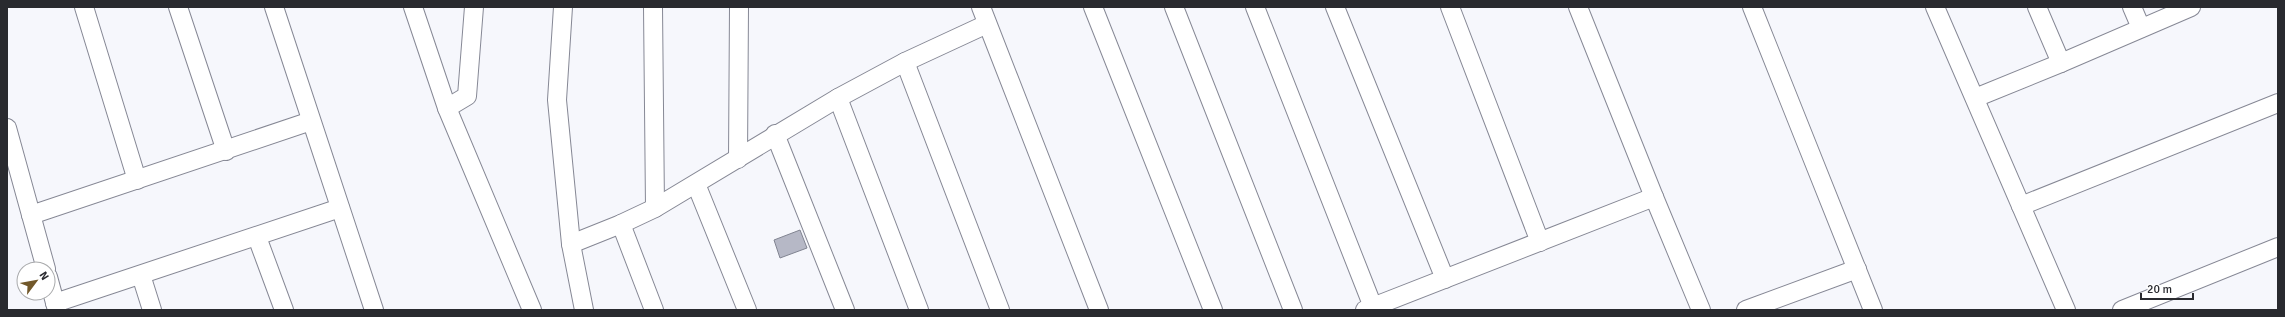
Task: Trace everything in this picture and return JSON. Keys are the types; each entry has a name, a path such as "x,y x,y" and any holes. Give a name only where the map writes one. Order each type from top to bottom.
{"street":[{"path":"84,7 137,180"},
{"path":"178,7 226,151"},
{"path":"274,7 374,310"},
{"path":"413,7 447,108 532,310"},
{"path":"447,108 467,96 474,7"},
{"path":"563,7 557,100 571,244 584,310"},
{"path":"652,7 655,208"},
{"path":"738,158 739,7"},
{"path":"1093,7 1213,310"},
{"path":"1174,7 1293,310"},
{"path":"1255,7 1369,309 1654,197"},
{"path":"1334,7 1445,279"},
{"path":"1450,7 1540,242"},
{"path":"1578,7 1701,310"},
{"path":"1752,7 1873,310"},
{"path":"1935,7 2066,310"},
{"path":"2037,7 2062,63"},
{"path":"2132,7 2141,28"},
{"path":"1974,98 2062,63 2191,7"},
{"path":"571,244 621,224 655,208 776,134 838,98 905,62 984,15 1099,310"},
{"path":"905,62 1000,310"},
{"path":"838,98 919,310"},
{"path":"2021,206 2278,103"},
{"path":"31,215 311,122"},
{"path":"7,128 44,261"},
{"path":"776,134 845,310"},
{"path":"696,184 747,310"},
{"path":"56,307 141,275 340,208"},
{"path":"621,224 654,310"},
{"path":"257,237 284,310"},
{"path":"2122,310 2278,247"},
{"path":"1746,310 1857,269"},
{"path":"141,275 152,310"}],"building":[{"path":"800,230 807,248 780,258 774,240"}]}
